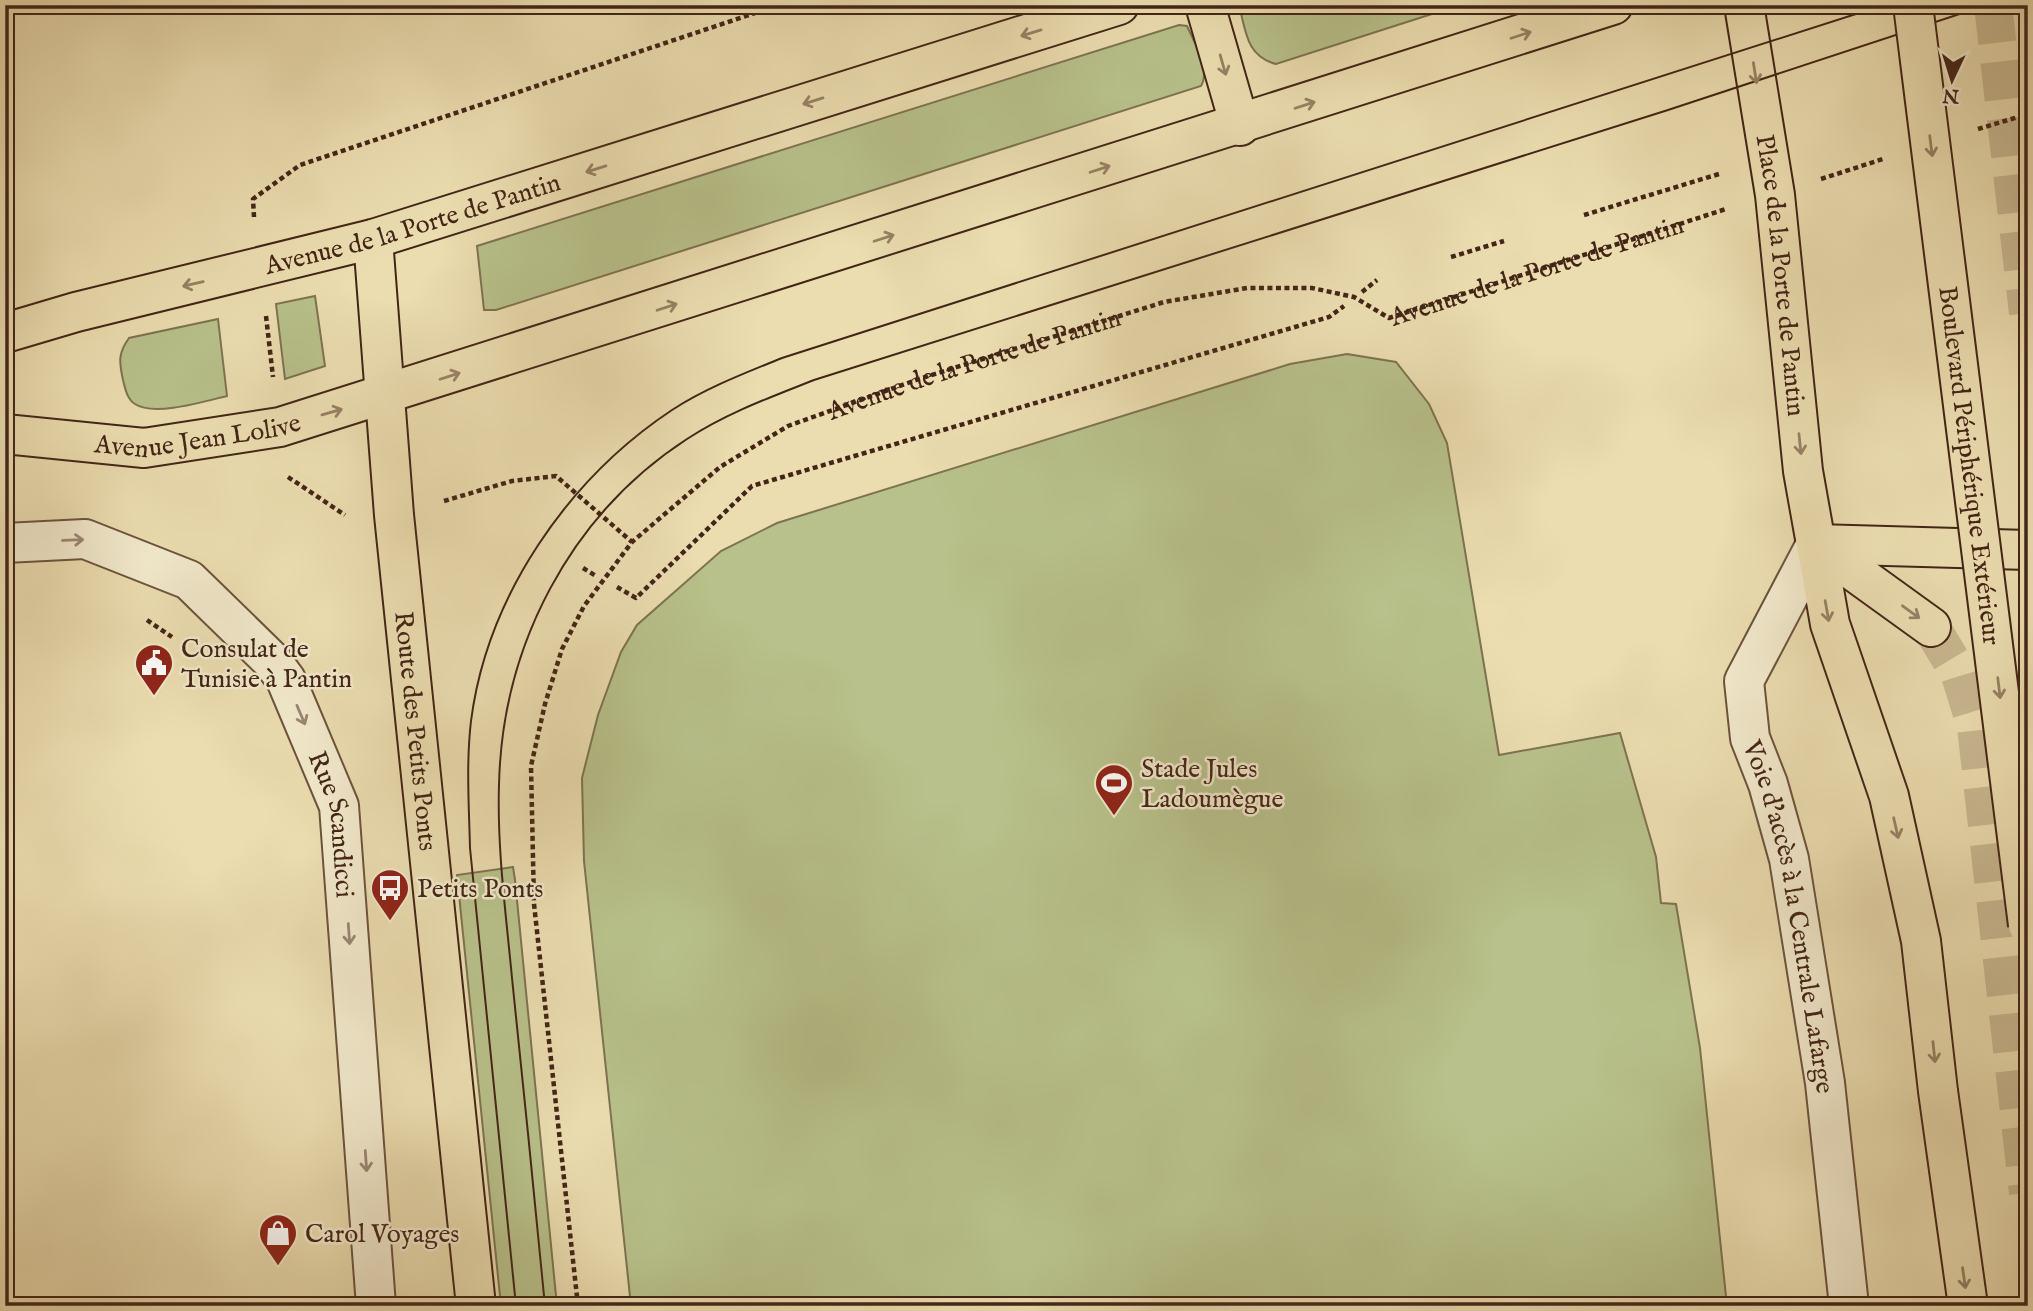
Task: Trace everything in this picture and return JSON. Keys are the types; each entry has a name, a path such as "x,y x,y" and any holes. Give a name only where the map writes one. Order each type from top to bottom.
{"main road":[{"name":"Avenue de la Porte de Pantin","path":"260,269 373,239 1119,5"},
{"path":"1205,5 1240,126"},
{"path":"385,396 1240,126 1613,5"},
{"name":"Place de la Porte de Pantin","path":"1744,5 1775,195 1802,471 1830,624 1889,796 1921,941 1968,1306"},
{"name":"Boulevard Périphérique Extérieur","path":"1913,5 2028,925"},
{"name":"Route des Petits Ponts","path":"373,239 394,515 476,1306"},
{"path":"5,333 76,312 260,269"},
{"name":"Avenue Jean Lolive","path":"5,434 144,448 280,427 385,396"},
{"path":"1816,544 2028,550"},
{"path":"1816,544 1931,627"}],"street":[{"name":"Rue Scandicci","path":"5,543 85,539 189,580 272,661 286,680 339,806 376,1306"},
{"name":"Voie d'accès à la Centrale Lafarge","path":"1816,544 1744,681 1750,738 1768,785 1789,859 1825,1083 1849,1306"}],"path":[{"path":"253,199 300,165 779,5"},
{"path":"1584,215 1719,174"},
{"name":"Avenue de la Porte de Pantin","path":"632,542 720,467 788,426 919,379 1164,302 1247,288 1312,288 1354,297 1389,318 1724,209"},
{"path":"1451,257 1504,241"},
{"name":"Avenue de la Porte de Pantin","path":"260,269 280,427"},
{"path":"1362,292 1377,281"},
{"path":"617,587 636,598 752,486 1329,317 1343,306"},
{"path":"284,474 355,521 394,515 513,481 556,476 632,542 584,606 562,649 545,704 531,766 534,904 578,1306"},
{"path":"583,568 596,576"},
{"path":"136,612 179,642"}],"green space":[{"path":"1243,5 1460,5 1276,64 1259,56 1250,43 1240,9"},
{"path":"1179,25 1187,26 1203,64 1204,79 1201,86 496,310 484,310 477,246"},
{"path":"315,296 325,366 285,379 276,304"},
{"path":"218,319 227,396 154,409 132,402 126,390 120,363 121,353 129,338"},
{"name":"Stade Jules Ladoumègue","path":"1347,354 1396,362 1429,404 1447,443 1499,755 1620,733 1656,857 1661,903 1676,904 1700,1048 1727,1306 631,1306 584,861 582,778 598,715 621,652 637,625 721,551 777,523 1290,364"},
{"path":"513,867 557,1306 501,1306 457,875"}],"tunnel":[{"path":"1993,5 2028,313"},
{"path":"1931,627 1960,675 1976,727 2028,1193"}],"tram line":[{"path":"516,1306 470,848 469,737 480,675 495,629 514,586 538,544 599,470 634,438 685,402 782,358 1884,5"},
{"path":"545,1306 501,857 499,785 503,733 513,683 529,634 550,588 577,545 609,506 645,470 687,439 718,421 814,380 1668,110 1987,5"}],"place":[{"name":"Consulat de Tunisie à Pantin","path":"154,697"},
{"name":"Stade Jules Ladoumègue","path":"1114,817"},
{"name":"Petits Ponts","path":"390,922"},
{"name":"Carol Voyages","path":"278,1267"}]}
